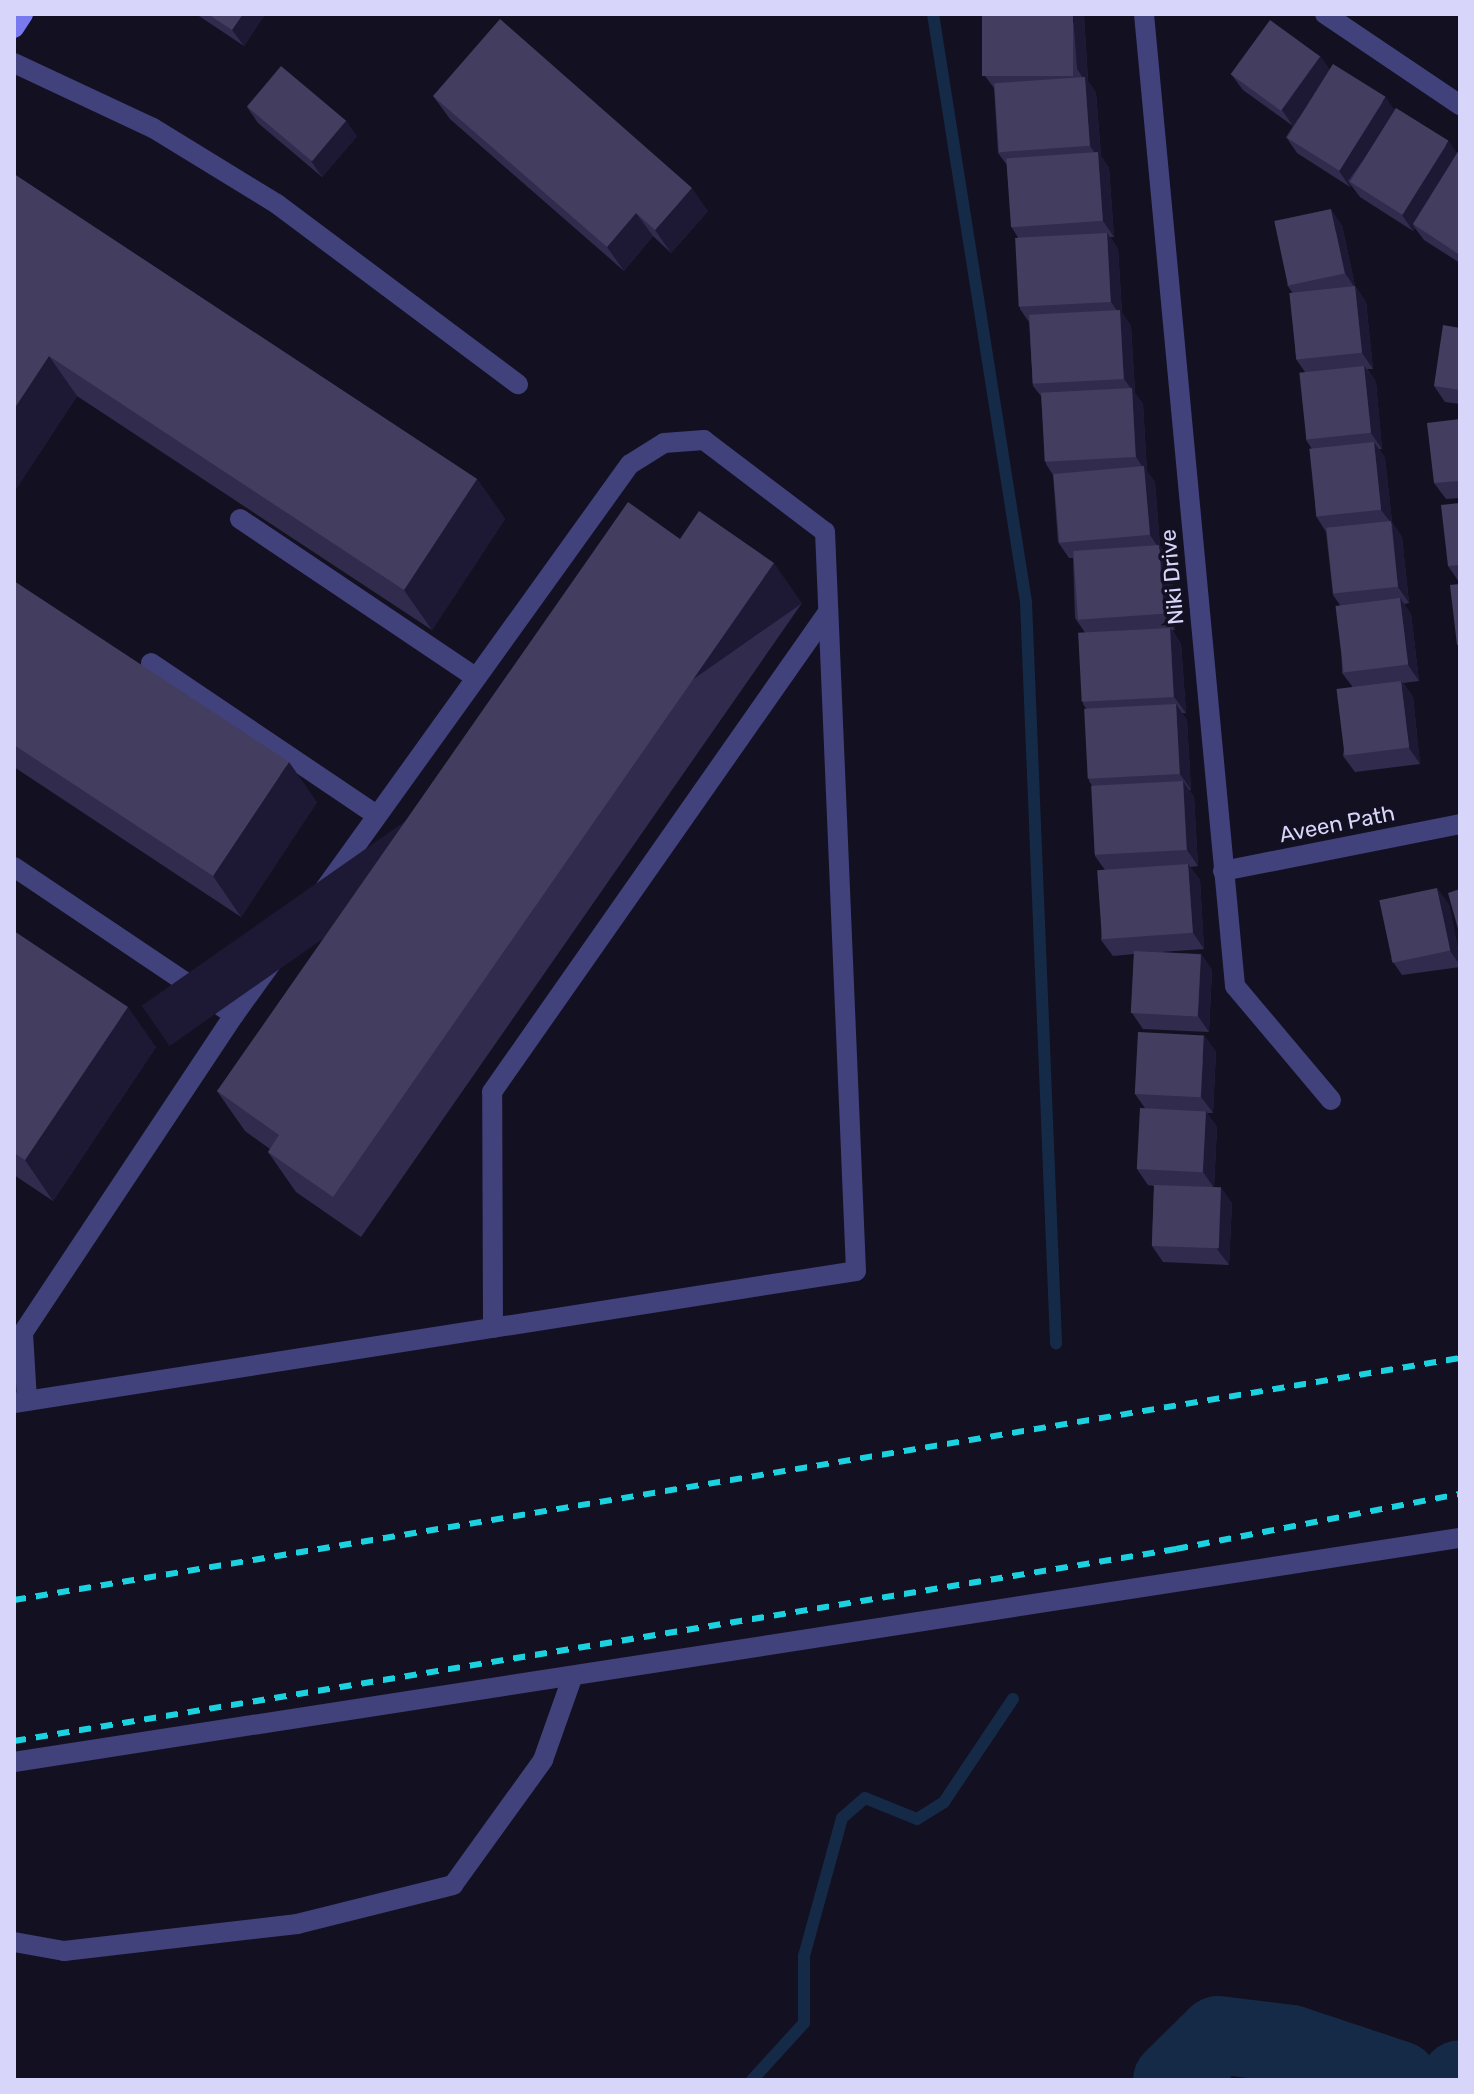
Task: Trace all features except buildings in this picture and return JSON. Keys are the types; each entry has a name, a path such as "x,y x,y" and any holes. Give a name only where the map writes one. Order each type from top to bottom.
{"street":[{"path":"14,28 23,14"},
{"name":"Niki Drive","path":"1144,14 1235,986 1331,1100"},
{"path":"1325,14 1460,105"},
{"path":"14,63 153,128 277,204 518,384"},
{"path":"704,440 825,532 856,1271 21,1402 23,1333 234,1015 475,677 630,464 664,443 704,440"},
{"path":"240,519 475,677"},
{"path":"493,1328 492,1092 828,612"},
{"path":"151,663 376,815"},
{"name":"Aveen Path","path":"1223,871 1460,824"},
{"path":"14,867 234,1015"},
{"path":"14,1762 572,1678 1460,1538"},
{"path":"14,1942 64,1951 297,1924 453,1885 543,1760 572,1678"}],"waterway":[{"path":"933,14 1026,602 1056,1343"},
{"path":"752,2080 804,2023 804,1956 842,1818 865,1798 917,1819 944,1802 1013,1699"},
{"path":"1172,2080 1218,2035 1291,2044 1399,2080"}],"railway":[{"path":"14,1600 1460,1358"},
{"path":"14,1741 1176,1549 1460,1494"}]}
